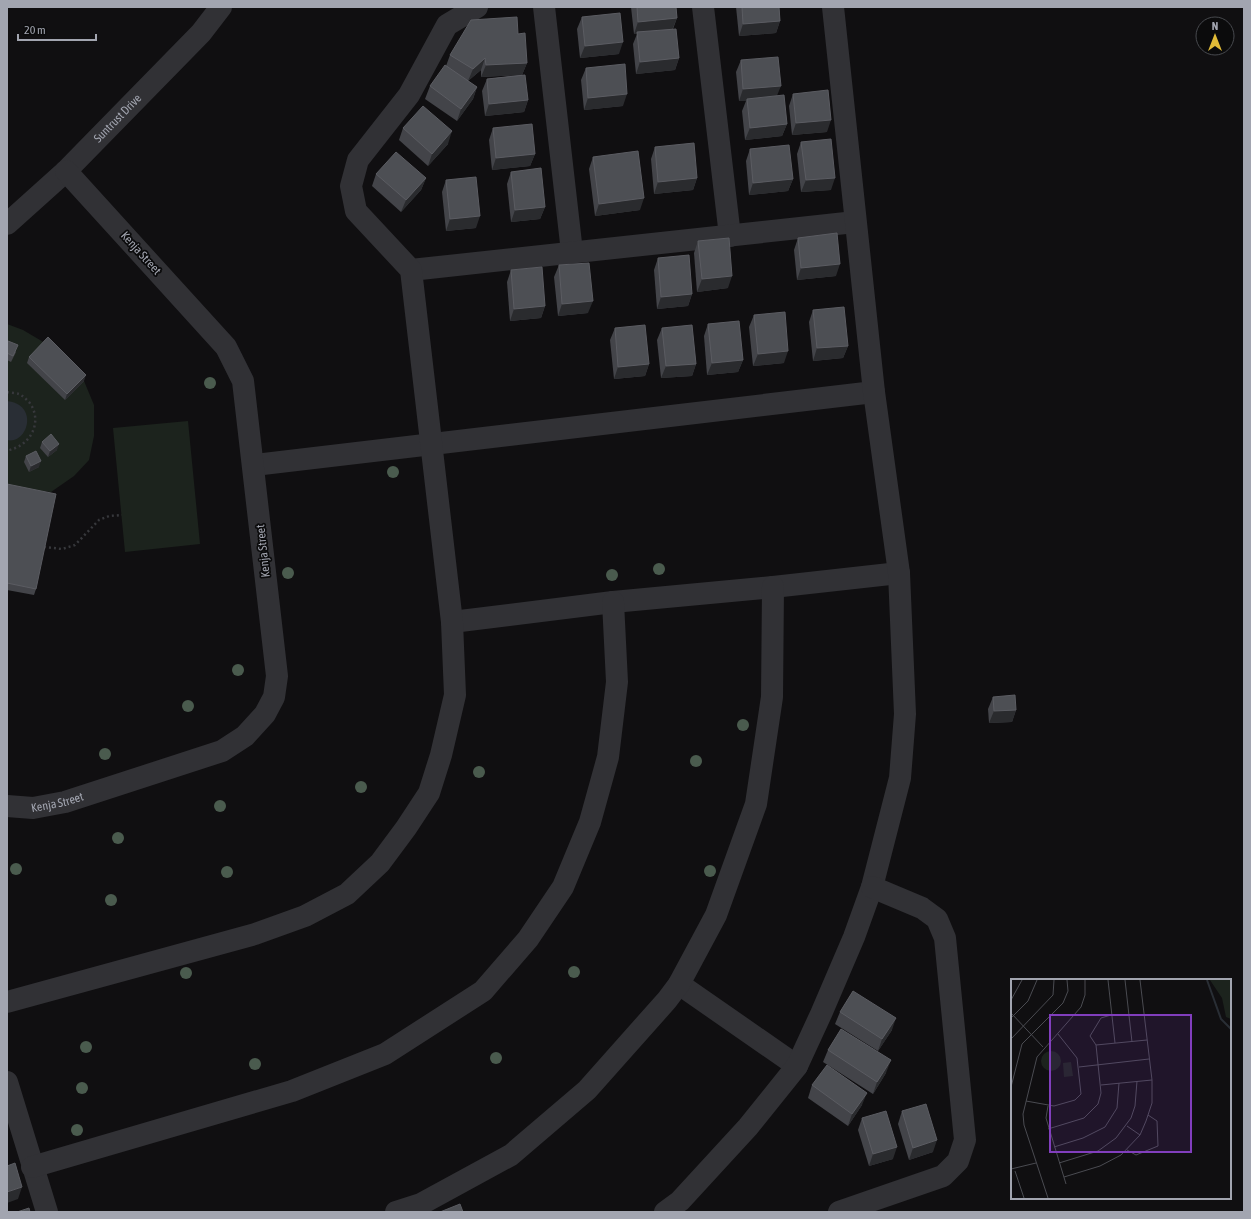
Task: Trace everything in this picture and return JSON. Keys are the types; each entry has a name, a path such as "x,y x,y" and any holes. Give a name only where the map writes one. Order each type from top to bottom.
{"street":[{"name":"Suntrust Drive","path":"7,224 66,171 201,33 221,7"},
{"path":"7,1002 255,934 305,916 347,894 380,863 406,828 429,792 441,755 455,695 452,622 411,270 356,211 350,186 358,160 409,95 447,25 477,7"},
{"path":"544,7 572,252"},
{"path":"703,7 730,236"},
{"path":"679,1208 748,1127 797,1066 854,937 872,887 900,778 905,714 899,573 874,392 832,7"},
{"name":"Kenja Street","path":"7,806 33,808 65,802 222,751 245,736 265,714 274,697 277,676 254,465 243,381 226,347 66,171"},
{"path":"411,270 855,222"},
{"path":"254,465 430,443 874,392"},
{"path":"452,622 613,602 773,587 899,573"},
{"path":"396,1212 421,1204 511,1155 587,1090 667,1000 679,984 716,915 756,804 772,697 773,587"},
{"path":"32,1167 299,1088 385,1054 483,992 528,939 563,887 590,822 608,757 617,682 613,602"},
{"path":"839,1212 944,1176 958,1161 965,1140 945,938 937,919 922,908 872,887"},
{"path":"679,984 797,1066"},
{"path":"7,1082 47,1212"}],"path":[{"path":"7,392 19,394 30,404 34,411 35,426 29,439 21,446 7,451"},
{"path":"44,547 62,549 75,545 99,520 109,516 122,515"}],"shaded area":[{"path":"7,324 23,330 45,343 84,381 94,405 94,436 89,460 74,476 51,492 7,487"},
{"path":"7,401 17,404 24,409 27,416 27,424 24,431 20,437 14,440 7,440"},
{"path":"188,421 200,544 125,552 113,428"}],"building":[{"path":"637,7 676,7 677,18 638,22"},
{"path":"742,7 779,7 780,21 743,24"},
{"path":"620,13 623,42 585,46 582,17"},
{"path":"517,17 518,34 525,33 527,63 486,65 485,58 473,69 450,55 471,20"},
{"path":"676,29 679,58 640,62 637,32"},
{"path":"778,57 781,86 743,89 741,60"},
{"path":"625,64 627,94 588,98 586,68"},
{"path":"445,65 477,87 461,109 430,86"},
{"path":"525,75 528,100 489,104 487,79"},
{"path":"828,90 831,120 796,123 793,94"},
{"path":"784,95 787,124 750,128 747,99"},
{"path":"423,106 452,131 432,154 403,128"},
{"path":"532,124 535,154 496,158 493,128"},
{"path":"831,139 835,178 806,180 801,142"},
{"path":"694,143 697,178 658,182 655,147"},
{"path":"789,145 793,179 753,183 750,149"},
{"path":"638,151 644,198 599,204 593,157"},
{"path":"396,152 426,178 406,200 376,174"},
{"path":"541,168 545,207 515,210 511,172"},
{"path":"476,177 480,216 450,219 446,180"},
{"path":"837,233 840,264 801,268 798,238"},
{"path":"729,238 732,276 702,279 698,241"},
{"path":"689,255 692,294 661,297 658,258"},
{"path":"589,263 593,301 562,304 559,265"},
{"path":"542,267 545,306 514,309 511,270"},
{"path":"844,307 848,346 817,348 813,310"},
{"path":"785,312 788,351 758,354 754,315"},
{"path":"739,321 743,360 712,363 708,324"},
{"path":"645,325 649,364 618,367 615,328"},
{"path":"692,325 696,364 666,366 662,328"},
{"path":"48,337 86,375 67,394 29,357"},
{"path":"8,341 18,345 13,356 7,353"},
{"path":"51,434 59,444 50,451 42,442"},
{"path":"36,451 41,461 31,466 26,456"},
{"path":"7,484 56,494 36,589 7,583"},
{"path":"1015,695 1016,710 994,711 993,697"},
{"path":"853,991 896,1018 882,1039 840,1012"},
{"path":"841,1029 891,1060 877,1082 828,1050"},
{"path":"827,1065 867,1093 852,1114 812,1085"},
{"path":"926,1104 937,1140 913,1148 902,1111"},
{"path":"886,1111 897,1147 873,1154 862,1118"},
{"path":"15,1163 22,1187 7,1192 7,1166"},
{"path":"460,1204 463,1212 440,1212"},
{"path":"29,1208 30,1212 17,1212"}]}
